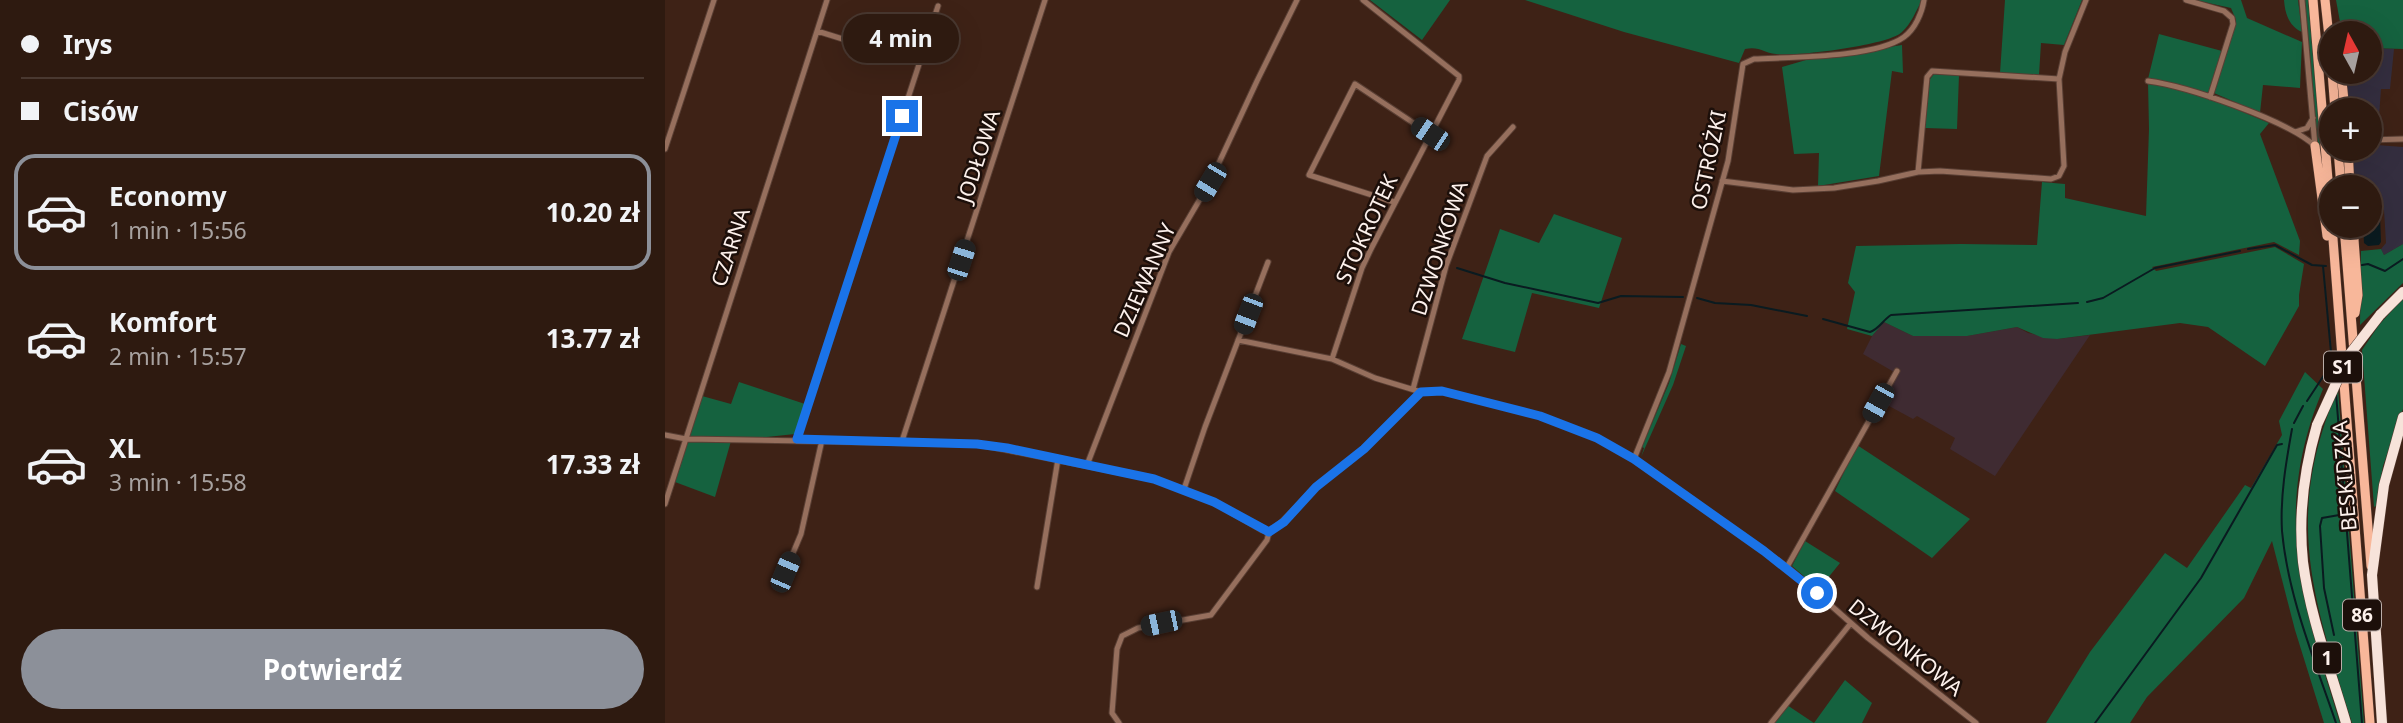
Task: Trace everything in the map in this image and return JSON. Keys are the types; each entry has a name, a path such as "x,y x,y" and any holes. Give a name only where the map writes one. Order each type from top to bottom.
{"highway":[{"name":"S1","path":"2304,480 2317,425 2349,355 2380,315 2403,292"},
{"path":"2372,575 2387,470 2403,416"},
{"name":"1","path":"2304,480 2302,536 2308,592 2346,723"},
{"name":"BESKIDZKA","path":"2372,575 2382,723"}],"main road":[{"path":"2313,0 2328,175"},
{"path":"2326,0 2332,21"},
{"path":"2326,0 2328,21"},
{"path":"2315,146 2338,314"},
{"name":"BESKIDZKA","path":"2333,238 2370,723"},
{"name":"BESKIDZKA","path":"2345,238 2372,575"},
{"path":"2352,328 2358,295 2354,238"}],"street":[{"path":"665,149 714,0"},
{"name":"CZARNA","path":"665,504 827,0"},
{"name":"JODŁOWA","path":"902,441 1045,0"},
{"name":"DZIEWANNY","path":"1087,465 1169,252 1210,182 1297,0"},
{"name":"STOKROTEK","path":"1332,359 1362,268 1459,80 1459,76 1363,0"},
{"name":"OSTRÓŻKI","path":"1634,459 1669,372 1728,160 1743,64 1754,59 1878,48 1904,37 1916,23 1924,0"},
{"path":"1722,181 1793,190 1867,183 1918,172 1986,173 2051,179 2059,176 2064,166 2059,79 2065,52 2085,0"},
{"path":"2186,0 2231,15 2233,24 2210,97"},
{"path":"2302,0 2315,146"},
{"path":"797,439 938,6"},
{"path":"817,31 920,60"},
{"path":"1918,172 1927,77 1932,71 2059,79"},
{"path":"2148,80 2210,97 2295,132 2315,146"},
{"path":"1394,202 1308,175 1355,85 1430,134"},
{"path":"2295,132 2307,128 2313,118"},
{"name":"DZWONKOWA","path":"1413,389 1446,266 1487,156 1513,127"},
{"path":"2382,140 2403,139"},
{"path":"1184,489 1268,262"},
{"name":"DZWONKOWA","path":"1238,340 1332,359 1375,378 1421,392 1442,391 1540,416 1597,438 1634,459 1787,567 1851,623 1976,723"},
{"path":"1787,567 1897,370"},
{"path":"1119,723 1112,713 1117,649 1122,636 1138,628 1211,615 1267,540 1269,532 1284,522 1316,487 1364,449 1421,392"},
{"path":"665,435 686,439 977,444 1154,479 1184,489 1269,532"},
{"path":"785,572 801,534 822,440"},
{"path":"1037,587 1058,459"},
{"path":"1770,723 1851,623"}],"shaded area":[{"path":"2382,48 2394,49 2390,89 2381,89 2380,98 2348,98 2347,84 2382,84"},
{"path":"2382,145 2403,147 2403,244 2384,255 2381,249 2386,243 2382,175 2355,175 2353,161 2382,161"},
{"path":"2364,238 2381,238 2379,245 2368,246 2364,243"},
{"path":"1884,322 1913,336 1967,336 2017,327 2028,333 2057,339 2090,335 1995,476 1950,449 1955,438 1917,416 1913,419 1878,400 1894,372 1863,354 1872,336"}],"green space":[{"path":"1370,0 1450,0 1422,40"},
{"path":"1525,0 1922,0 1908,25 1894,37 1842,49 1802,54 1776,54 1754,48 1745,49 1739,63 1624,32"},
{"path":"2005,0 2082,0 2064,45 2041,43 2039,75 2000,73"},
{"path":"2195,0 2241,0 2247,18 2302,42 2300,88 2263,85 2260,113 2214,93 2236,20 2231,8"},
{"path":"2284,0 2298,0 2302,32 2289,19"},
{"path":"2304,0 2308,0 2319,124 2319,161 2322,161 2324,175 2319,162"},
{"path":"2336,0 2403,0 2403,49 2382,48 2382,21 2340,21"},
{"path":"2159,34 2222,51 2208,95 2148,79"},
{"path":"1902,45 1903,73 1892,71 1879,176 1818,186 1819,153 1794,154 1782,67 1806,60"},
{"path":"1934,74 1959,75 1957,129 1925,128 1930,79"},
{"path":"2148,82 2209,98 2269,123 2260,134 2300,241 2299,255 2274,242 2152,267 2156,271 2275,247 2304,264 2299,306 2265,366 2208,327 2180,323 2057,339 2043,338 2017,327 1967,336 1913,336 1884,322 1872,336 1847,329 1855,292 1848,283 1856,246 2037,245 2042,182 2065,184 2065,198 2146,216"},
{"path":"1554,214 1622,238 1599,308 1532,293 1515,352 1462,339 1500,229 1539,243"},
{"path":"2403,244 2403,283 2360,325 2361,251 2381,249 2384,255"},
{"path":"2403,298 2403,409 2383,466 2374,507 2362,350 2379,325"},
{"path":"1681,344 1686,346 1673,385 1641,457 1642,447 1669,383"},
{"path":"2305,372 2323,389 2307,434 2299,477 2296,518 2298,558 2314,638 2340,723 2324,723 2295,630 2272,541 2244,598 2147,697 2130,723 2046,723 2090,652 2165,553 2187,568 2245,485 2251,488 2282,435 2279,421"},
{"path":"739,382 805,404 795,434 731,441 715,497 675,482 702,396 731,404"},
{"path":"2338,389 2364,723 2352,723 2326,636 2310,557 2308,518 2311,478 2321,435"},
{"path":"1857,445 1970,519 1932,558 1835,491"},
{"path":"1805,541 1840,563 1819,589 1792,566"},
{"path":"1845,680 1872,703 1862,723 1814,723"},
{"path":"1787,705 1814,723 1774,723"}],"waterway":[{"path":"2248,249 2275,245 2312,265 2326,266"},
{"path":"2087,302 2103,298 2155,268 2240,251"},
{"path":"2362,265 2368,264 2385,271 2403,259"},
{"path":"2307,401 2332,363 2323,266"},
{"path":"1457,268 1505,283 1598,303 1621,296 1683,297"},
{"path":"1697,298 1807,316"},
{"path":"1823,319 1870,332 1891,315 2078,303"},
{"path":"2332,363 2334,377"},
{"path":"2336,393 2362,723"},
{"path":"2294,423 2303,406"},
{"path":"2292,429 2282,505 2285,556 2303,628 2336,723"},
{"path":"2095,723 2201,578 2277,445 2282,444"},
{"path":"2334,635 2324,588 2320,526 2322,518 2345,514"}],"route":[{"path":"902,116 797,439 977,444 1007,448 1154,479 1214,502 1269,532 1284,522 1316,487 1364,449 1421,392 1442,391 1540,416 1597,438 1634,459 1787,567 1817,593"}]}
